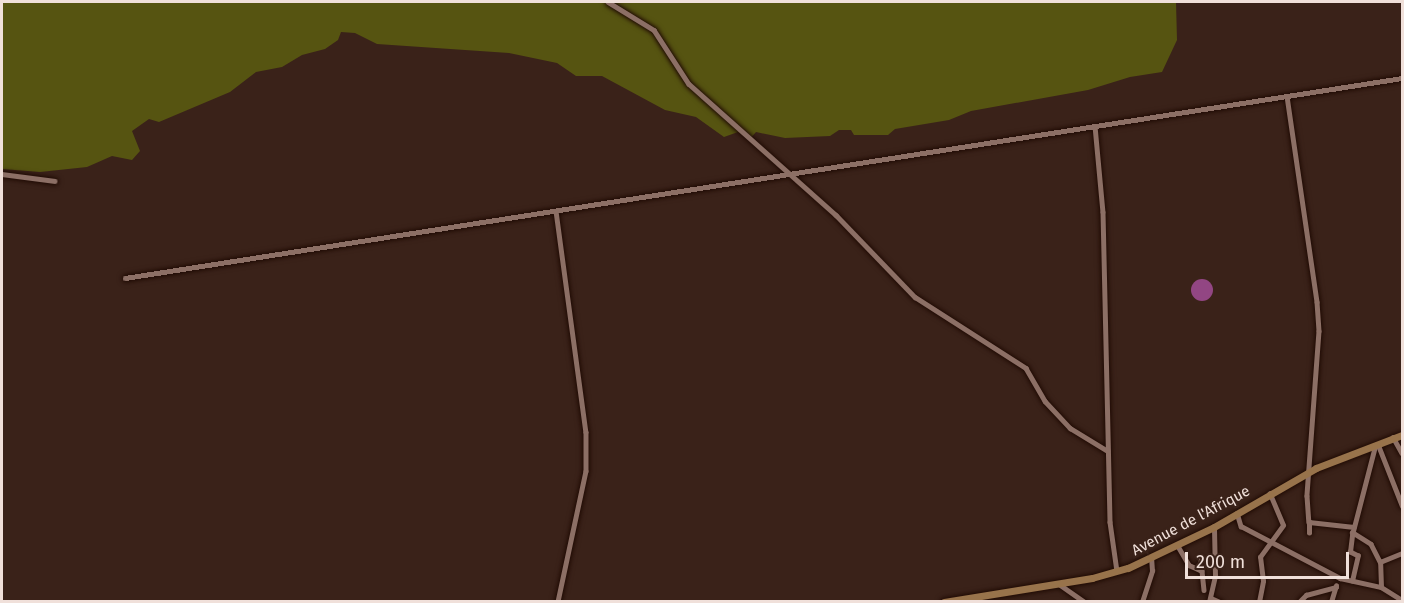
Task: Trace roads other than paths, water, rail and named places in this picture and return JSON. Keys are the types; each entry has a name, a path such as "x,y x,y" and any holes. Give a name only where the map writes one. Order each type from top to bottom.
{"main road":[{"name":"Avenue de l'Afrique","path":"944,602 1059,584 1117,571 1178,546 1310,471 1376,442 1402,435"}],"street":[{"path":"608,2 654,30 689,84 836,215 915,297 1026,368 1045,401 1070,428 1108,451"},
{"path":"125,278 1402,78"},
{"path":"1287,96 1318,312 1309,532"},
{"path":"1095,126 1103,212 1108,451 1117,571"},
{"path":"2,174 55,180"},
{"path":"556,211 586,432 584,482 558,602"},
{"path":"1393,437 1402,453"},
{"path":"1376,442 1402,504"},
{"path":"1352,581 1358,556 1350,552 1353,529 1376,442"},
{"path":"1259,602 1263,581 1260,557 1283,519 1270,494"},
{"path":"1237,513 1241,526 1340,579 1381,587 1402,600"},
{"path":"1310,522 1353,529 1371,544 1380,562 1381,587"},
{"path":"1214,527 1210,600 1220,602"},
{"path":"1178,546 1189,565 1199,569 1204,576 1204,590"},
{"path":"1380,562 1402,553"},
{"path":"1143,602 1152,571 1151,558"},
{"path":"1199,569 1201,559"},
{"path":"1331,602 1340,579"},
{"path":"1059,584 1085,602"},
{"path":"1299,602 1306,595 1336,586"}]}
